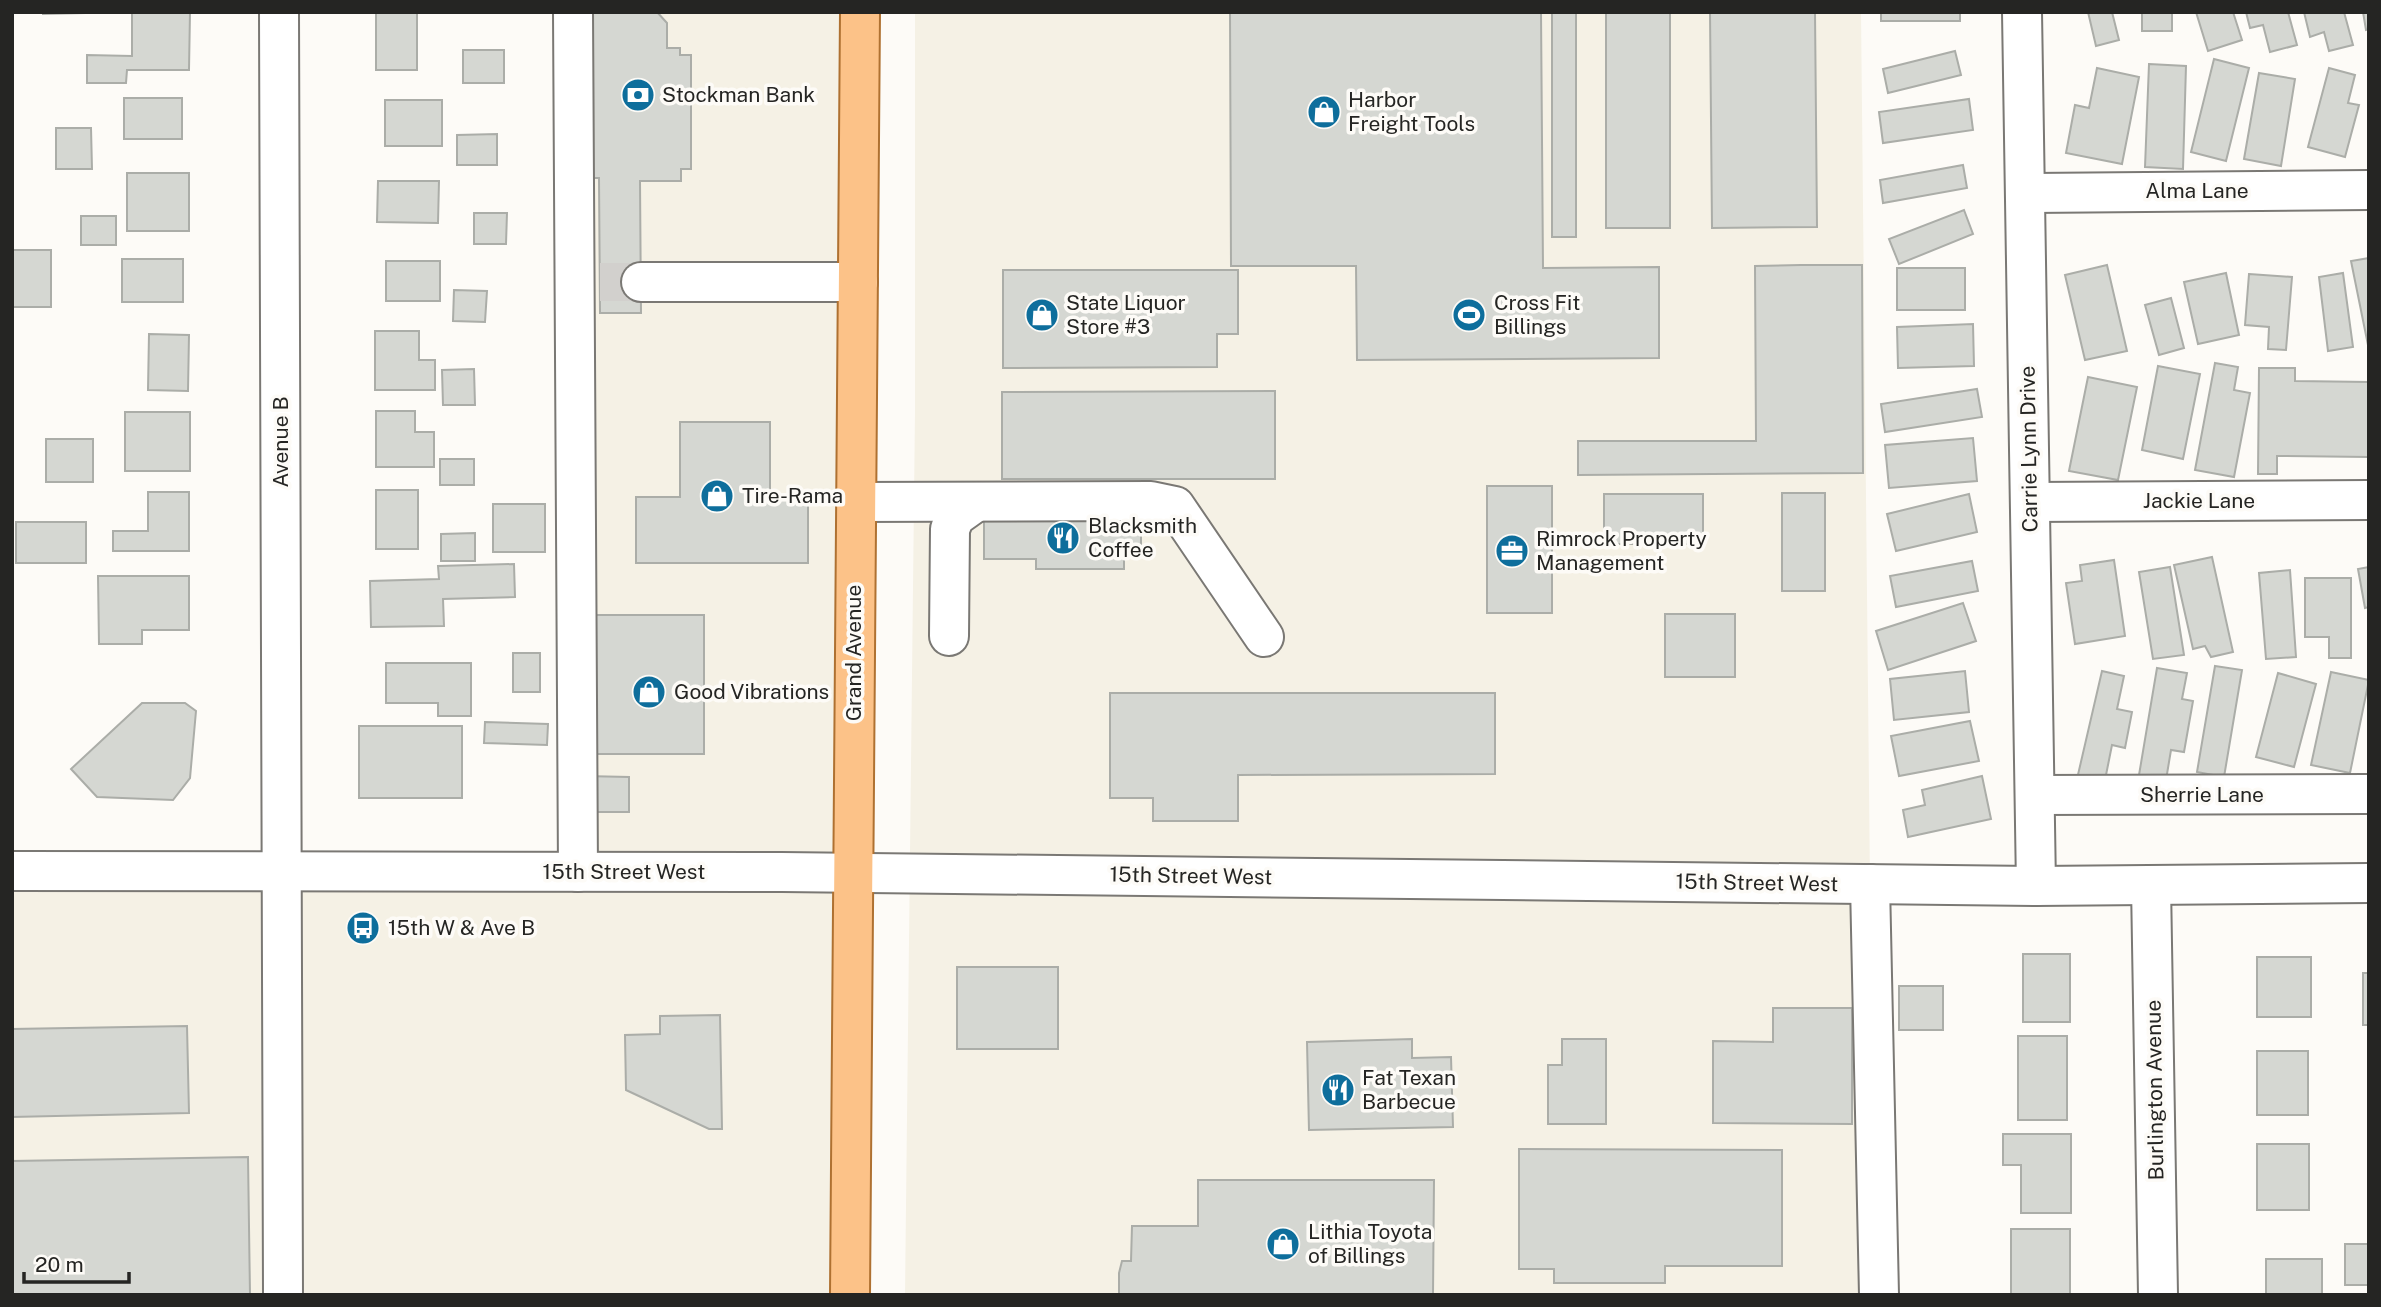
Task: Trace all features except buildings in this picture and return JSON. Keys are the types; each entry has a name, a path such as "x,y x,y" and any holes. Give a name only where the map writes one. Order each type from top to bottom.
{"main road":[{"name":"Grand Avenue","path":"850,1295 860,12"}],"street":[{"name":"Avenue B","path":"279,12 283,1295"},
{"path":"573,12 587,282 578,872"},
{"name":"Carrie Lynn Drive","path":"2022,12 2036,887"},
{"name":"Alma Lane","path":"2025,193 2369,190"},
{"path":"641,282 858,282"},
{"name":"Jackie Lane","path":"2030,502 2369,500"},
{"path":"856,502 1151,501 1175,506 1264,637"},
{"path":"948,636 950,529 955,517 976,502"},
{"name":"Sherrie Lane","path":"2035,795 2369,794"},
{"name":"15th Street West","path":"12,870 852,873 2036,887 2369,883"},
{"path":"1870,884 1879,1295"},
{"name":"Burlington Avenue","path":"2151,885 2158,1295"}],"shaded area":[{"path":"573,12 860,12 850,1295 12,1295 12,870 578,871"},
{"path":"915,12 1861,12 1870,884 1878,1295 905,1295 915,411"}],"tunnel":[{"path":"600,282 641,282"}],"place":[{"name":"Stockman Bank","path":"638,95"},
{"name":"Harbor Freight Tools","path":"1324,112"},
{"name":"State Liquor Store #3","path":"1042,315"},
{"name":"Cross Fit Billings","path":"1469,315"},
{"name":"Tire-Rama","path":"717,496"},
{"name":"Blacksmith Coffee","path":"1063,538"},
{"name":"Rimrock Property Management","path":"1512,551"},
{"name":"Good Vibrations","path":"649,692"},
{"name":"15th W & Ave B","path":"363,928"},
{"name":"Fat Texan Barbecue","path":"1338,1090"},
{"name":"Lithia Toyota of Billings","path":"1283,1244"}]}
